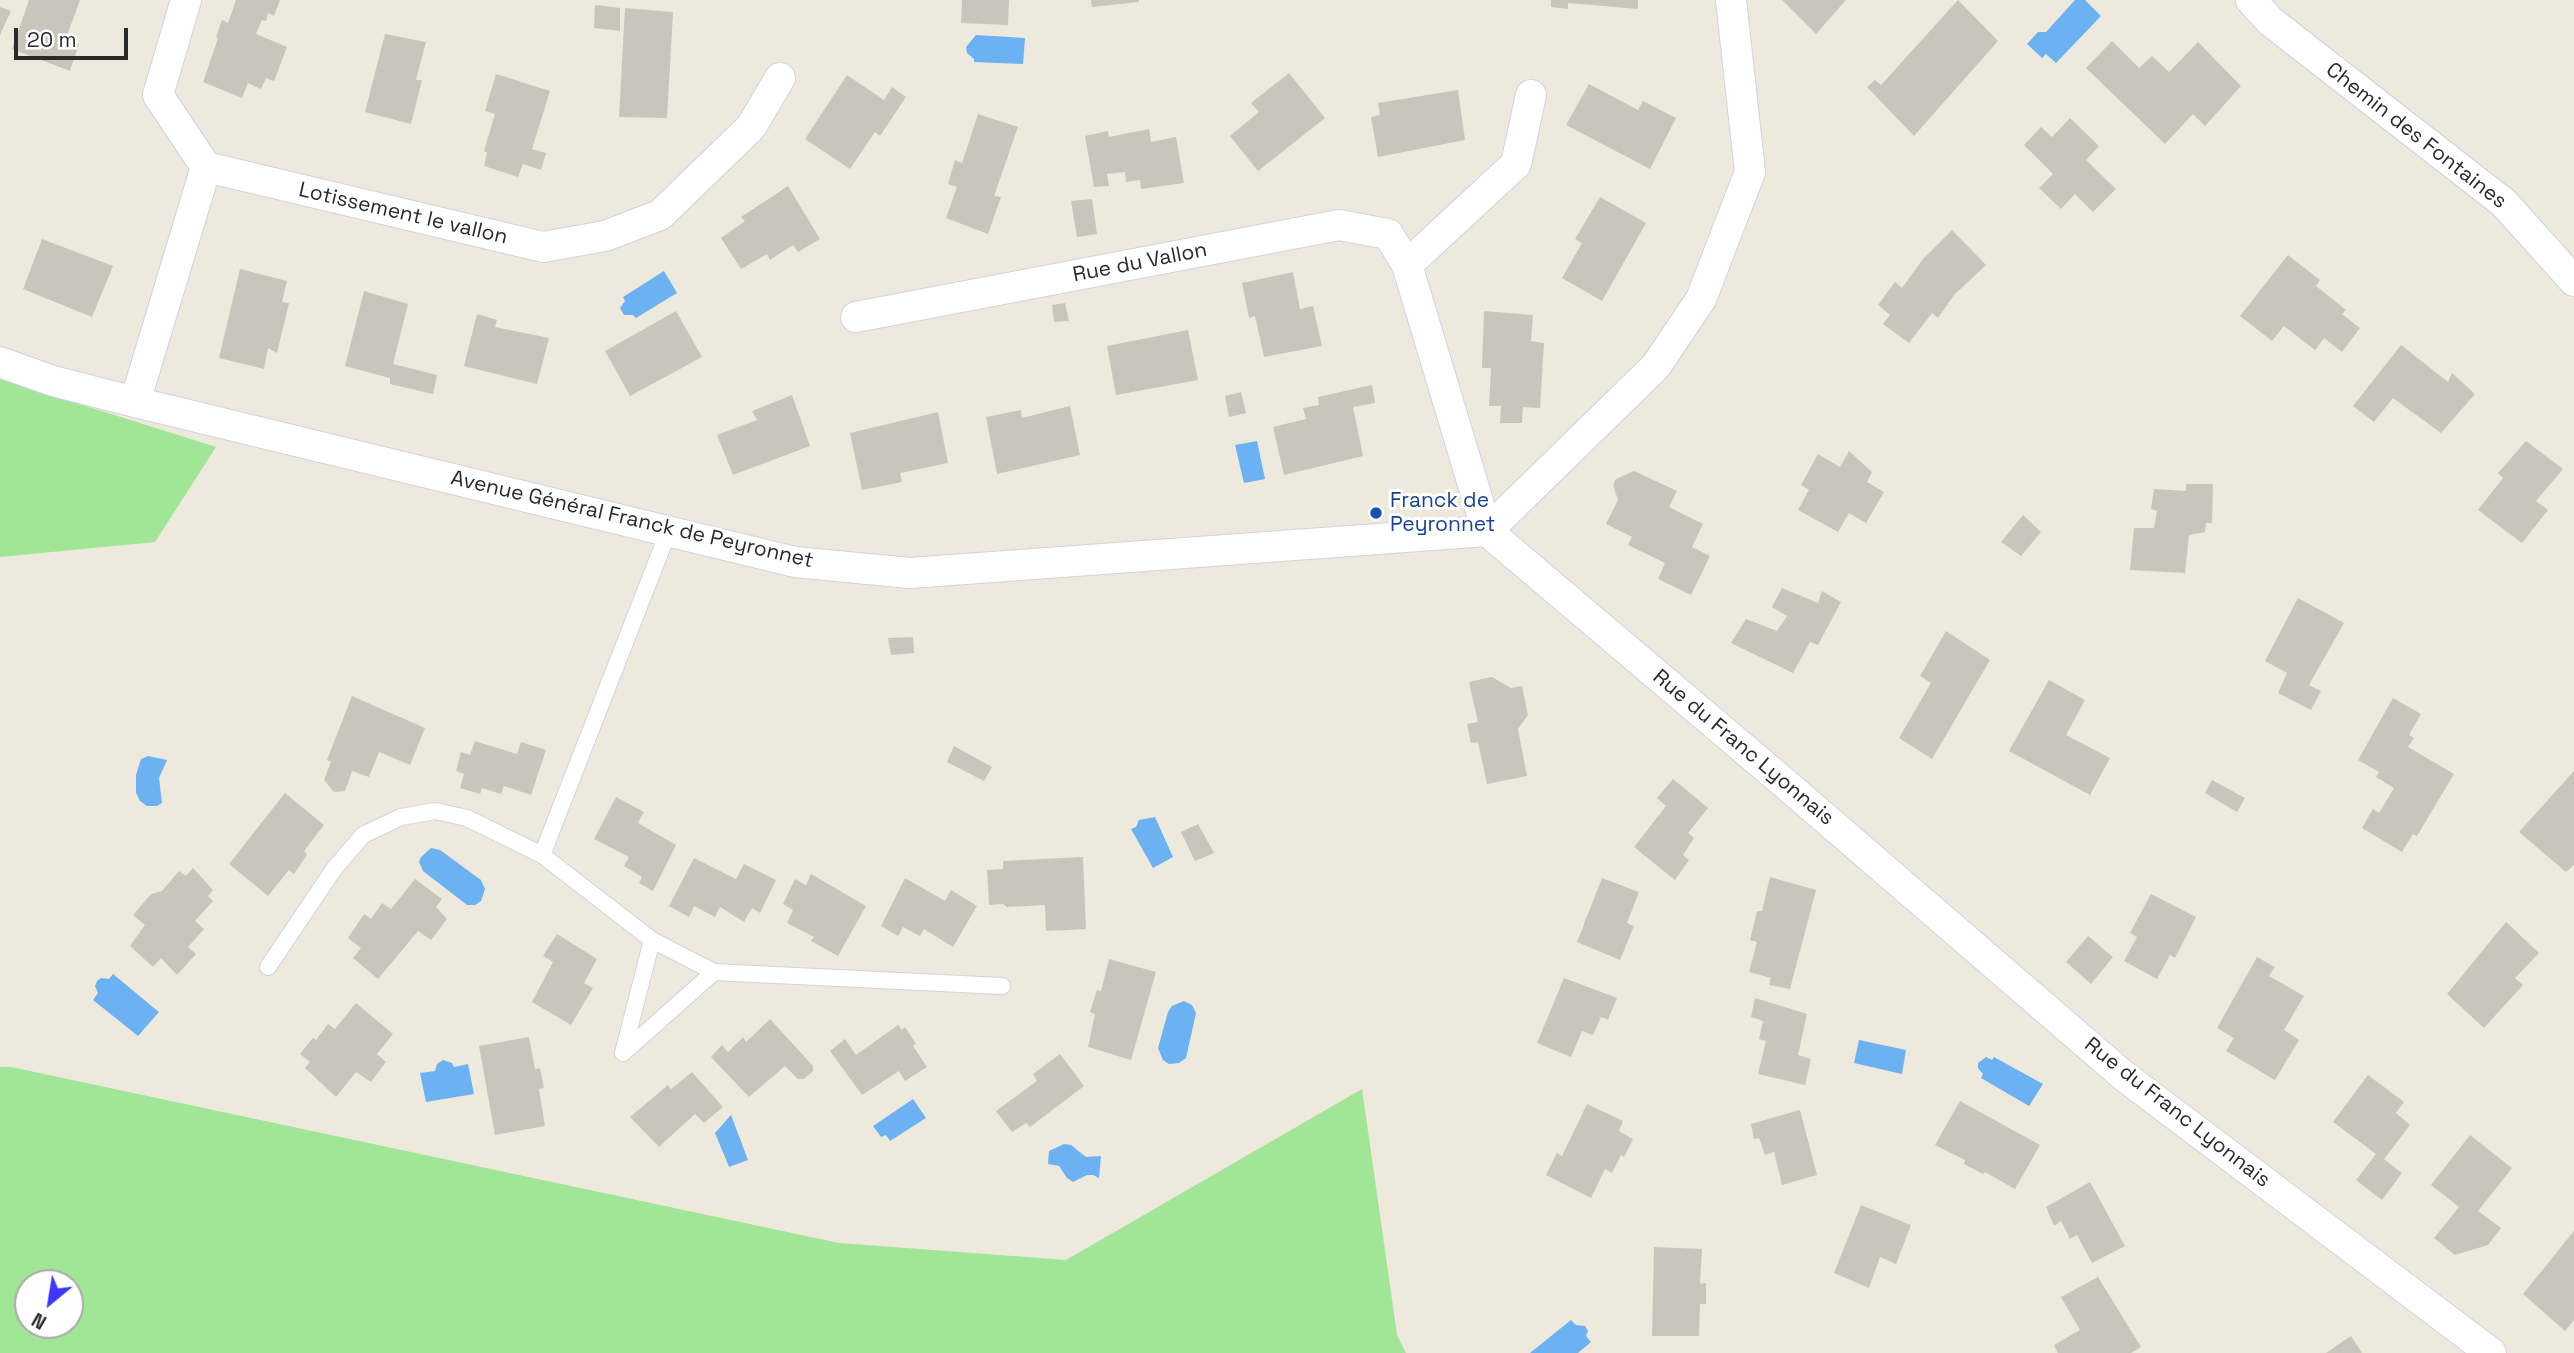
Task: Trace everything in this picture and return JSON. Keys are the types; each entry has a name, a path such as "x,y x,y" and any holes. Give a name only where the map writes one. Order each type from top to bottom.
{"street":[{"path":"135,402 205,167 158,95 186,0"},
{"path":"1487,531 1656,366 1701,299 1750,172 1731,0"},
{"name":"Chemin des Fontaines","path":"2251,0 2270,21 2504,203 2574,281"},
{"name":"Lotissement le vallon","path":"205,167 543,247 605,236 660,215 751,127 780,78"},
{"path":"1407,265 1516,164 1531,95"},
{"name":"Rue du Vallon","path":"856,317 1339,225 1388,234 1407,265 1487,531"},
{"name":"Avenue Général Franck de Peyronnet","path":"0,362 53,381 135,402 795,562 910,573 1487,531"},
{"name":"Rue du Franc Lyonnais","path":"1487,531 2124,1076 2491,1353"}],"lane":[{"path":"542,855 669,530"},
{"path":"268,967 334,869 363,835 401,817 435,811 467,818 542,855 652,940 714,972 1002,986"},
{"path":"652,940 623,1053 714,972"}],"green space":[{"path":"0,379 216,447 155,542 0,557"},
{"path":"0,1067 11,1067 839,1243 1066,1260 1362,1089 1397,1335 1406,1353 0,1353"}],"water":[{"path":"2075,0 2085,0 2101,16 2056,63 2046,54 2042,58 2027,44 2038,32 2046,32"},
{"path":"976,35 1025,38 1023,64 974,62 966,47"},
{"path":"664,271 677,293 636,318 633,315 624,315 620,308 625,301 623,297"},
{"path":"1257,441 1265,479 1244,483 1235,445"},
{"path":"148,756 167,760 159,778 162,803 157,806 147,806 140,801 136,793 136,775 141,759"},
{"path":"1155,817 1173,857 1153,868 1131,829 1136,827 1139,820"},
{"path":"431,848 440,850 481,880 485,889 481,901 475,905 467,905 423,871 419,862"},
{"path":"113,974 159,1012 138,1036 93,1000 98,993 95,986 97,981 101,978 109,979"},
{"path":"1184,1001 1192,1005 1196,1013 1186,1058 1179,1063 1169,1064 1163,1060 1158,1048 1168,1012 1172,1006"},
{"path":"1859,1040 1906,1050 1902,1074 1854,1063"},
{"path":"1986,1057 1992,1060 1994,1057 2043,1084 2029,1106 1981,1078 1983,1074 1978,1063"},
{"path":"443,1060 452,1063 454,1067 468,1064 474,1094 426,1102 420,1073 435,1071 437,1064"},
{"path":"913,1099 926,1118 890,1141 886,1135 881,1137 873,1126"},
{"path":"731,1115 748,1160 729,1167 715,1133"},
{"path":"1064,1144 1071,1145 1086,1157 1101,1156 1099,1178 1087,1175 1073,1182 1059,1166 1048,1164 1049,1151"},
{"path":"1571,1320 1576,1325 1585,1326 1588,1331 1586,1336 1591,1342 1578,1353 1530,1353"}],"building":[{"path":"29,0 80,0 66,38 79,44 70,71 12,49"},
{"path":"236,0 280,0 274,16 268,13 266,21 262,20 256,34 287,47 274,81 266,78 261,89 248,83 242,98 203,82 222,20 228,23"},
{"path":"962,0 1009,0 1008,25 961,23"},
{"path":"1091,0 1139,0 1139,2 1092,7"},
{"path":"1551,0 1638,0 1638,9 1568,3 1568,9 1551,7"},
{"path":"1782,0 1846,0 1816,34"},
{"path":"1958,0 1998,41 1914,136 1867,87 1875,80 1881,85"},
{"path":"595,5 620,8 620,31 594,28"},
{"path":"0,7 11,11 0,35"},
{"path":"625,8 673,12 667,118 619,117"},
{"path":"385,34 426,42 416,80 422,80 411,124 365,112"},
{"path":"2112,41 2139,68 2152,56 2169,72 2198,42 2241,86 2205,126 2193,114 2165,144 2086,68"},
{"path":"1289,73 1325,118 1258,171 1230,136 1259,112 1251,103"},
{"path":"496,74 550,91 532,149 546,153 541,170 523,164 518,177 484,166 487,153 484,151 495,114 485,111"},
{"path":"847,75 884,100 892,87 906,97 880,136 875,132 850,169 805,139"},
{"path":"1589,84 1638,110 1643,101 1676,118 1650,169 1566,125"},
{"path":"1458,90 1465,140 1378,157 1371,117 1380,115 1378,103"},
{"path":"978,114 1018,127 994,196 1001,197 988,234 946,218 957,187 948,184 955,160 962,163"},
{"path":"2070,118 2099,146 2086,160 2116,189 2093,212 2075,194 2061,209 2039,188 2053,174 2024,145 2041,127 2052,137"},
{"path":"1149,129 1151,142 1176,137 1184,183 1141,189 1140,180 1126,182 1125,172 1107,174 1109,186 1094,187 1085,136 1108,131 1109,137"},
{"path":"788,186 820,239 798,252 793,245 770,260 767,254 741,269 721,238 745,221 741,217"},
{"path":"1600,197 1646,223 1602,301 1562,278 1582,243 1575,239"},
{"path":"1092,199 1097,234 1077,237 1071,201"},
{"path":"1952,230 1986,265 1954,295 1938,318 1932,313 1909,343 1883,324 1890,315 1878,305 1895,282 1902,288 1923,259"},
{"path":"42,239 113,266 92,317 23,289"},
{"path":"2288,255 2320,280 2316,286 2346,310 2342,314 2360,328 2342,352 2324,338 2315,350 2284,326 2272,341 2240,316"},
{"path":"240,269 287,281 282,302 289,303 277,353 268,348 264,369 219,358"},
{"path":"1293,272 1300,309 1313,306 1322,346 1264,357 1255,316 1249,318 1242,283"},
{"path":"364,291 408,304 393,364 437,375 433,394 390,384 390,378 345,366"},
{"path":"1065,303 1069,321 1054,322 1052,305"},
{"path":"676,311 702,357 630,396 605,351"},
{"path":"1484,311 1533,315 1531,341 1544,343 1540,408 1523,407 1522,423 1500,423 1501,406 1489,406 1491,368 1482,368"},
{"path":"477,314 497,320 495,327 549,338 537,384 464,366"},
{"path":"1188,330 1198,380 1116,395 1107,346"},
{"path":"2401,345 2448,382 2452,373 2475,394 2441,433 2393,398 2374,422 2353,406"},
{"path":"1372,385 1375,403 1353,407 1363,456 1284,475 1273,427 1306,419 1303,408 1319,405 1318,397"},
{"path":"1241,392 1246,413 1229,417 1225,396"},
{"path":"792,395 810,446 733,475 717,435 757,420 752,411"},
{"path":"1070,406 1080,455 997,474 986,417 1021,410 1022,418"},
{"path":"938,412 948,463 900,473 902,482 862,490 850,433"},
{"path":"2526,441 2563,469 2536,501 2548,510 2522,543 2478,510 2503,478 2498,473"},
{"path":"1849,451 1872,472 1867,482 1884,492 1866,523 1849,513 1838,532 1798,510 1809,490 1801,485 1818,454 1840,467"},
{"path":"1634,471 1677,491 1669,507 1703,524 1692,547 1710,556 1691,595 1658,579 1665,563 1628,545 1632,537 1606,524 1618,500 1613,485 1616,479"},
{"path":"2186,484 2213,484 2212,523 2206,523 2205,532 2189,535 2185,573 2130,570 2134,528 2154,528 2157,511 2151,509 2154,489 2186,491"},
{"path":"2023,515 2041,532 2021,556 2001,542"},
{"path":"1782,588 1818,603 1822,591 1841,602 1818,645 1810,642 1793,673 1731,643 1746,619 1777,631 1787,616 1772,607"},
{"path":"2298,598 2344,623 2309,685 2321,691 2311,710 2278,693 2287,673 2265,661"},
{"path":"1946,631 1990,660 1932,759 1899,738 1931,683 1920,676"},
{"path":"913,637 914,653 891,655 888,638"},
{"path":"1492,677 1511,688 1522,686 1528,715 1518,729 1527,776 1487,784 1478,742 1471,743 1467,724 1478,722 1469,682"},
{"path":"2049,680 2085,700 2066,735 2110,758 2090,795 2009,751"},
{"path":"352,696 425,728 410,765 379,752 369,777 352,771 345,791 334,792 324,780 331,762 327,760"},
{"path":"2393,698 2421,714 2409,735 2414,738 2408,747 2454,774 2417,836 2413,834 2402,852 2362,828 2373,809 2379,813 2394,788 2376,777 2379,772 2358,760"},
{"path":"475,741 517,754 521,742 546,750 531,795 504,786 501,794 482,788 480,794 460,788 464,774 456,771 461,752 470,755"},
{"path":"954,746 992,767 984,781 947,762"},
{"path":"2574,771 2574,865 2566,872 2519,832"},
{"path":"1673,779 1708,808 1688,833 1694,838 1683,855 1689,860 1675,880 1634,847 1666,806 1657,798"},
{"path":"2212,780 2245,798 2237,812 2205,793"},
{"path":"285,793 324,825 304,851 307,855 294,874 289,870 268,896 229,864"},
{"path":"616,797 644,812 638,823 676,845 653,891 639,883 642,877 624,866 629,857 594,839"},
{"path":"1198,824 1214,853 1195,861 1181,832"},
{"path":"1083,857 1086,929 1046,931 1045,905 989,905 987,870 1003,869 1003,861"},
{"path":"694,858 736,879 744,864 776,880 760,913 752,908 744,922 720,907 715,917 694,906 689,917 669,906"},
{"path":"193,868 213,890 208,896 213,901 195,921 204,929 188,947 196,954 177,975 161,958 153,967 130,946 145,925 133,915 151,894 162,891 179,871 186,876"},
{"path":"811,874 866,906 838,956 811,941 814,937 787,923 793,910 783,904 795,879 806,885"},
{"path":"1770,877 1816,890 1790,989 1769,985 1771,978 1749,972 1757,942 1750,940 1757,911 1762,911"},
{"path":"905,878 945,901 951,890 977,906 953,947 924,929 920,936 903,927 898,936 881,926"},
{"path":"1602,878 1639,892 1627,923 1634,926 1620,960 1577,942"},
{"path":"415,879 442,899 436,907 447,919 431,940 418,931 378,979 353,958 361,948 348,938 364,914 371,919 382,903 391,909"},
{"path":"2151,894 2196,917 2175,958 2170,955 2157,979 2124,961 2137,937 2130,933"},
{"path":"2506,922 2539,953 2515,978 2523,985 2484,1028 2447,994"},
{"path":"557,934 597,959 584,983 593,988 571,1025 532,1002 553,962 543,956"},
{"path":"2088,936 2113,957 2091,984 2066,962"},
{"path":"2257,957 2275,967 2269,976 2304,996 2284,1030 2299,1040 2275,1080 2226,1051 2234,1038 2217,1028"},
{"path":"1109,959 1156,972 1131,1060 1088,1047 1095,1014 1090,1012 1097,990 1101,991"},
{"path":"1564,978 1617,998 1608,1020 1601,1017 1593,1035 1582,1031 1571,1057 1537,1043"},
{"path":"1755,998 1807,1014 1798,1055 1811,1059 1805,1085 1758,1074 1766,1041 1759,1039 1763,1021 1751,1017"},
{"path":"356,1003 393,1034 377,1054 386,1062 371,1082 356,1072 336,1097 305,1068 310,1062 300,1054 313,1038 316,1040 328,1024 335,1029"},
{"path":"770,1019 813,1066 813,1071 804,1079 798,1079 785,1066 749,1097 711,1057 722,1045 728,1052 743,1037 746,1042"},
{"path":"898,1025 902,1030 905,1027 916,1044 913,1046 927,1067 905,1081 899,1071 862,1095 830,1051 845,1039 856,1055"},
{"path":"529,1037 535,1069 540,1068 544,1088 539,1089 545,1126 495,1135 479,1046"},
{"path":"1060,1054 1084,1086 1030,1127 1026,1123 1012,1132 996,1111 1037,1081 1033,1074"},
{"path":"692,1072 723,1107 704,1123 695,1114 659,1147 630,1117 668,1085 671,1089"},
{"path":"2368,1075 2404,1102 2396,1113 2410,1125 2384,1159 2402,1173 2382,1200 2356,1180 2376,1154 2333,1122"},
{"path":"1960,1101 2040,1145 2015,1189 1964,1164 1965,1160 1935,1145"},
{"path":"1587,1104 1623,1121 1619,1131 1633,1139 1612,1173 1605,1169 1591,1198 1546,1175 1557,1153 1562,1156"},
{"path":"1800,1110 1817,1175 1782,1185 1774,1152 1765,1155 1759,1138 1754,1139 1751,1124"},
{"path":"2470,1135 2512,1168 2478,1211 2501,1228 2488,1245 2455,1255 2434,1238 2459,1207 2431,1185"},
{"path":"2090,1182 2125,1246 2092,1263 2077,1235 2070,1239 2061,1221 2054,1226 2046,1207"},
{"path":"1861,1205 1911,1225 1896,1264 1880,1257 1869,1288 1834,1273"},
{"path":"2574,1231 2574,1320 2565,1331 2523,1294"},
{"path":"1654,1247 1702,1249 1700,1284 1706,1283 1706,1304 1700,1304 1699,1336 1652,1336"},
{"path":"2098,1277 2141,1347 2131,1353 2058,1353 2054,1345 2080,1330 2061,1297"},
{"path":"2351,1336 2362,1353 2326,1353"}],"place":[{"name":"Franck de Peyronnet","path":"1376,513"}]}
